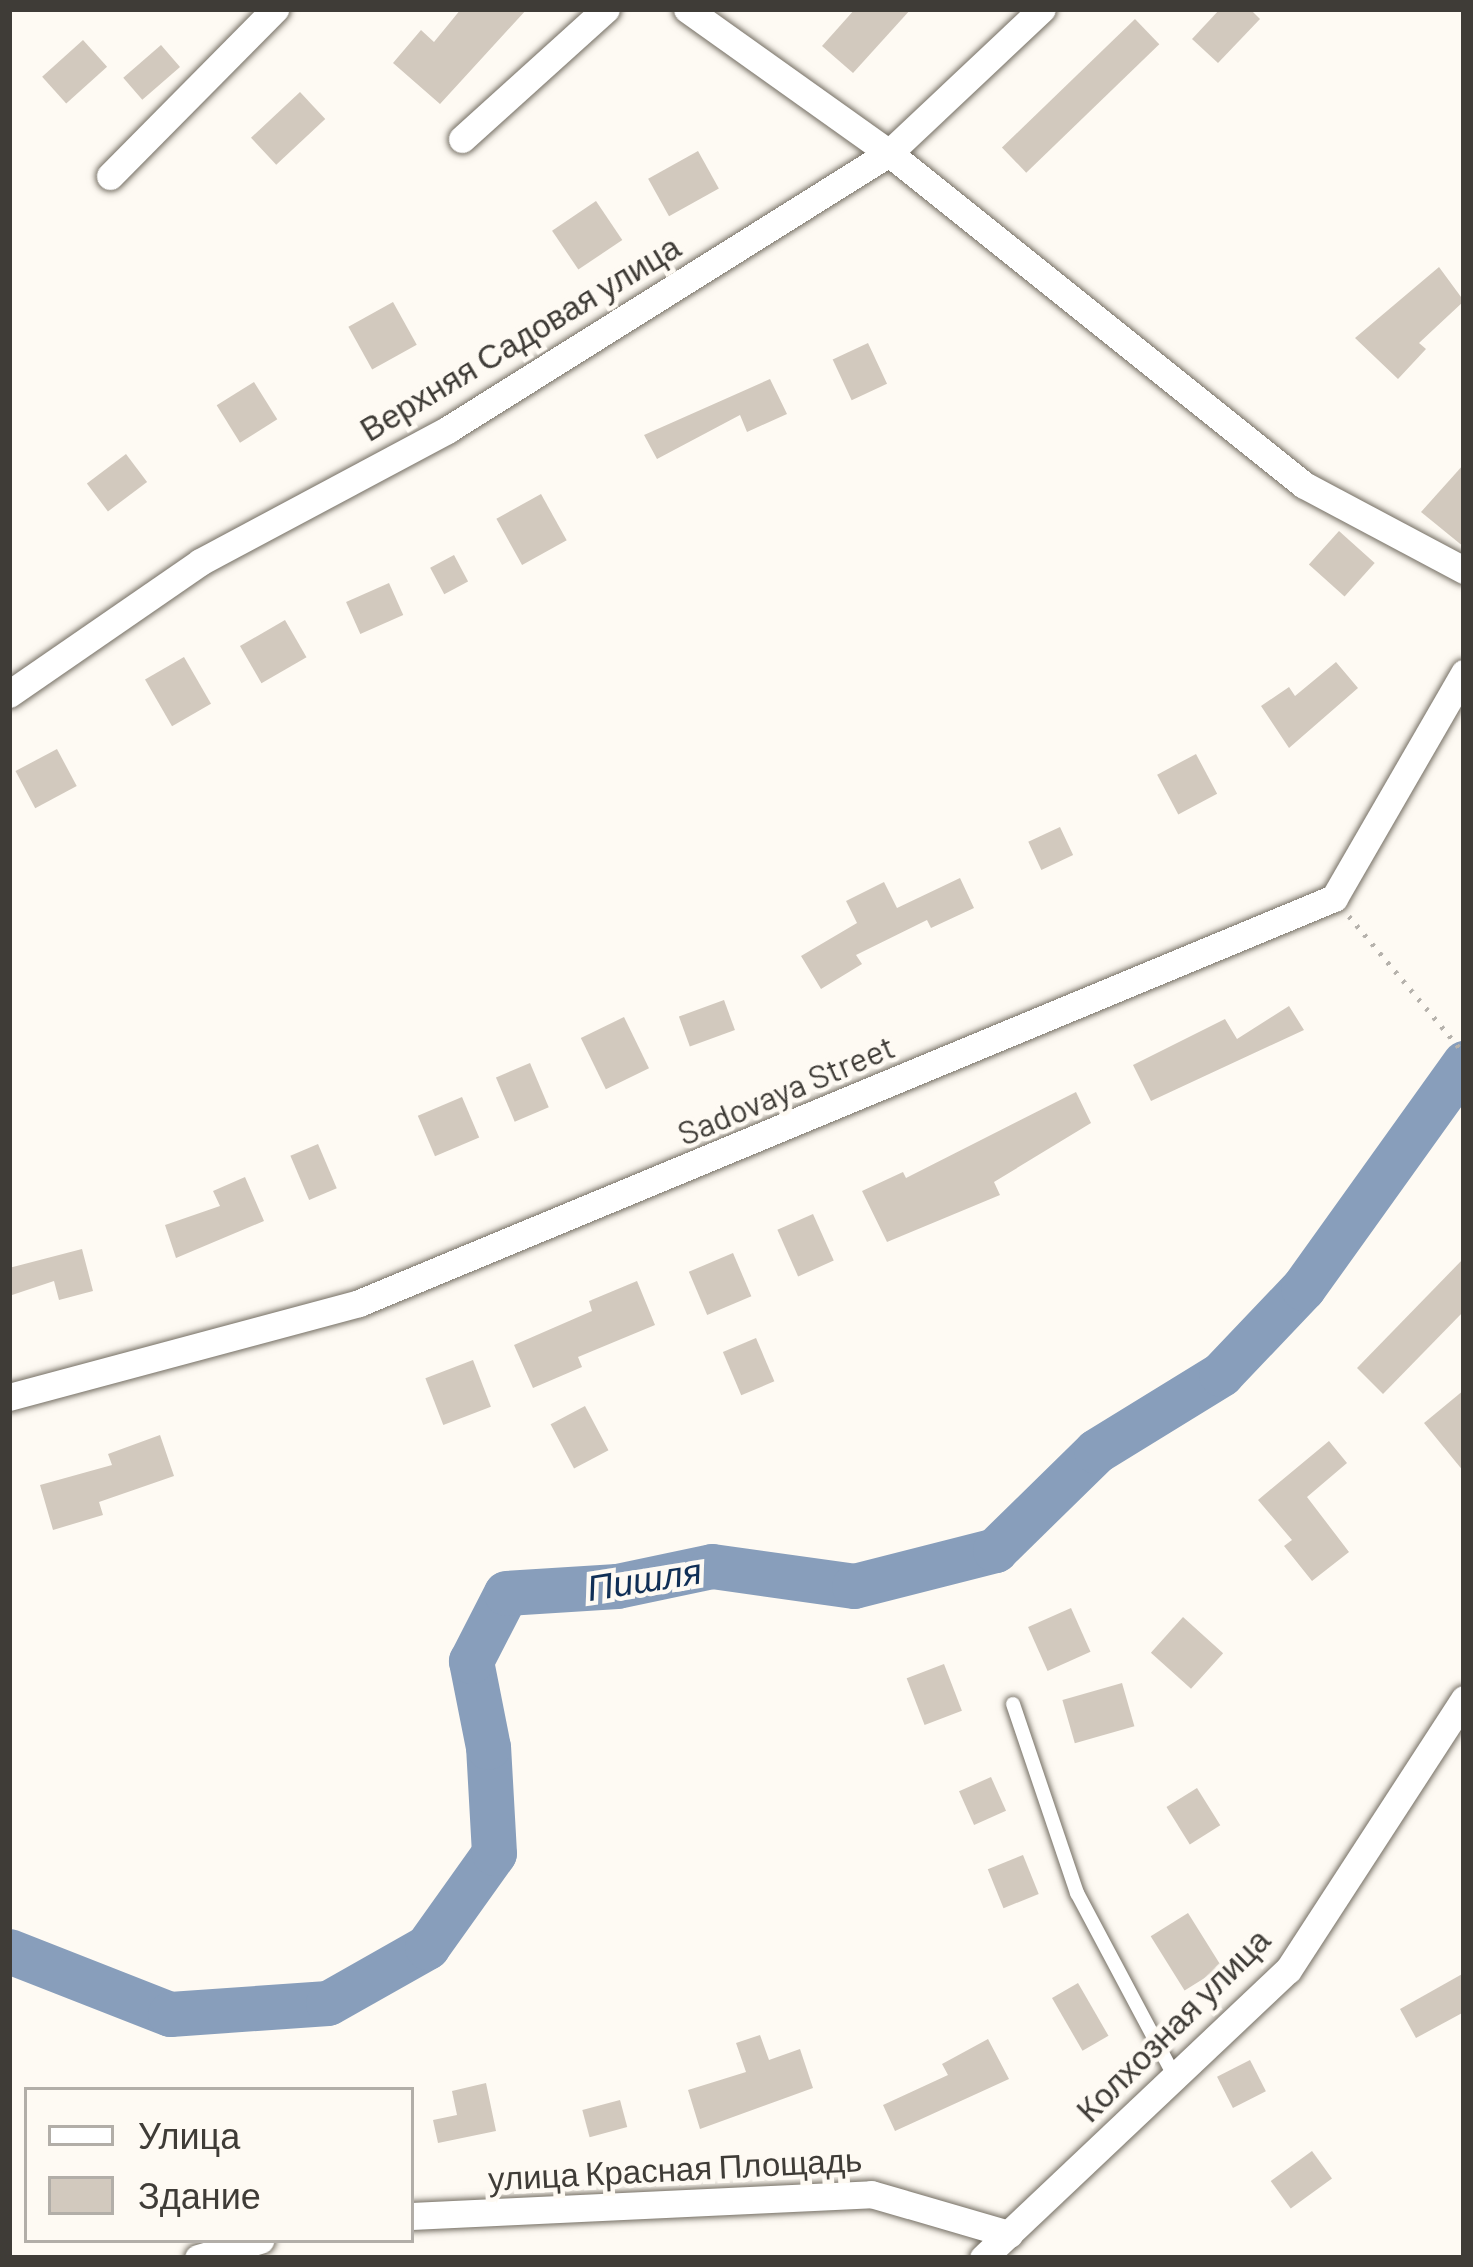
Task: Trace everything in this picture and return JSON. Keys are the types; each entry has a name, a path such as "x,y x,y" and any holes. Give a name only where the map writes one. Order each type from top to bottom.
{"street":[{"path":"110,176 275,9"},
{"path":"462,139 606,9"},
{"path":"687,9 889,153 1304,485 1464,570"},
{"name":"Верхняя Садовая улица","path":"9,694 200,562 447,430 889,153 1042,9"},
{"path":"1334,898 1464,673"},
{"name":"Sadovaya Street","path":"9,1397 359,1303 1334,898"},
{"name":"Колхозная улица","path":"983,2258 1288,1970 1464,1699"},
{"name":"улица Красная Площадь","path":"414,2216 871,2194 1009,2234"},
{"path":"198,2258 250,2243"}],"lane":[{"path":"1013,1704 1077,1893 1175,2077"}],"path":[{"path":"1334,898 1439,1030 1464,1054"}],"building":[{"path":"461,9 527,9 440,104 393,63 421,30 434,42"},
{"path":"855,9 911,9 853,73 822,46"},
{"path":"1220,9 1250,9 1260,19 1218,63 1192,39"},
{"path":"1135,19 1159,44 1026,173 1002,148"},
{"path":"83,40 107,67 66,104 42,77"},
{"path":"161,45 180,67 142,100 123,78"},
{"path":"300,92 325,119 276,165 251,138"},
{"path":"698,151 719,189 669,216 648,179"},
{"path":"596,201 622,240 578,270 552,231"},
{"path":"1439,267 1464,301 1419,343 1426,349 1398,379 1355,338"},
{"path":"393,302 417,345 372,370 348,327"},
{"path":"868,343 887,384 852,400 833,359"},
{"path":"770,379 787,414 747,432 740,415 657,459 644,435"},
{"path":"254,382 277,419 240,443 217,405"},
{"path":"126,454 147,482 108,511 87,483"},
{"path":"1464,464 1464,547 1421,512"},
{"path":"541,494 567,540 522,565 496,519"},
{"path":"1339,531 1375,563 1345,597 1309,564"},
{"path":"454,555 468,581 444,594 430,568"},
{"path":"389,583 403,615 360,634 346,602"},
{"path":"285,620 306,657 261,683 240,646"},
{"path":"184,657 211,704 172,726 145,680"},
{"path":"1336,662 1358,688 1289,748 1261,706 1289,687 1295,696"},
{"path":"57,749 77,786 35,808 16,771"},
{"path":"1196,754 1217,794 1178,814 1157,775"},
{"path":"1060,827 1073,855 1041,870 1028,842"},
{"path":"960,878 974,908 931,928 927,920 856,955 862,964 821,989 801,956 857,923 846,901 884,882 897,908"},
{"path":"724,1000 735,1030 690,1046 679,1016"},
{"path":"1289,1006 1304,1030 1151,1101 1133,1065 1225,1019 1237,1039"},
{"path":"624,1017 649,1068 606,1089 581,1038"},
{"path":"530,1063 549,1107 515,1122 496,1077"},
{"path":"1076,1092 1091,1123 994,1182 1000,1195 887,1242 862,1191 903,1172 906,1178"},
{"path":"462,1097 479,1138 435,1156 418,1116"},
{"path":"318,1144 337,1188 309,1200 290,1156"},
{"path":"245,1177 264,1221 176,1258 165,1225 220,1206 213,1191"},
{"path":"813,1214 834,1261 798,1276 777,1230"},
{"path":"82,1249 93,1291 59,1300 54,1281 9,1296 9,1268"},
{"path":"733,1253 751,1296 707,1315 689,1272"},
{"path":"1464,1258 1464,1311 1383,1394 1357,1368"},
{"path":"637,1281 655,1325 578,1357 582,1367 533,1388 514,1345 592,1311 589,1301"},
{"path":"756,1338 774,1381 741,1395 723,1352"},
{"path":"473,1360 491,1407 443,1425 425,1378"},
{"path":"1464,1390 1464,1472 1424,1423"},
{"path":"585,1406 608,1450 574,1468 551,1424"},
{"path":"160,1435 174,1476 99,1502 103,1515 53,1530 40,1485 112,1465 108,1454"},
{"path":"1329,1441 1347,1463 1307,1497 1349,1552 1312,1581 1284,1546 1292,1540 1258,1500"},
{"path":"1071,1608 1091,1652 1048,1671 1028,1627"},
{"path":"1183,1617 1223,1653 1191,1689 1151,1653"},
{"path":"944,1664 962,1711 925,1725 907,1678"},
{"path":"1122,1683 1134,1726 1075,1743 1062,1700"},
{"path":"991,1777 1006,1811 974,1825 959,1791"},
{"path":"1197,1788 1220,1825 1190,1844 1166,1807"},
{"path":"1023,1855 1039,1894 1004,1908 988,1869"},
{"path":"1188,1913 1222,1967 1185,1991 1151,1936"},
{"path":"1464,1973 1464,2012 1416,2038 1400,2009"},
{"path":"1078,1983 1108,2036 1083,2051 1052,1998"},
{"path":"760,2035 769,2060 800,2049 813,2088 700,2129 688,2090 746,2072 736,2043"},
{"path":"988,2039 1009,2079 895,2131 883,2105 948,2075 942,2064"},
{"path":"1250,2060 1266,2091 1233,2108 1217,2077"},
{"path":"486,2083 496,2131 438,2143 433,2120 457,2115 452,2091"},
{"path":"620,2100 627,2127 590,2137 582,2110"},
{"path":"1312,2151 1332,2179 1291,2208 1271,2181"}],"waterway":[{"name":"Пишля","path":"9,1951 170,2014 328,2003 427,1947 494,1853 488,1747 471,1661 506,1593 617,1586 712,1566 854,1586 995,1550 1096,1451 1221,1374 1303,1288 1464,1063"}]}
